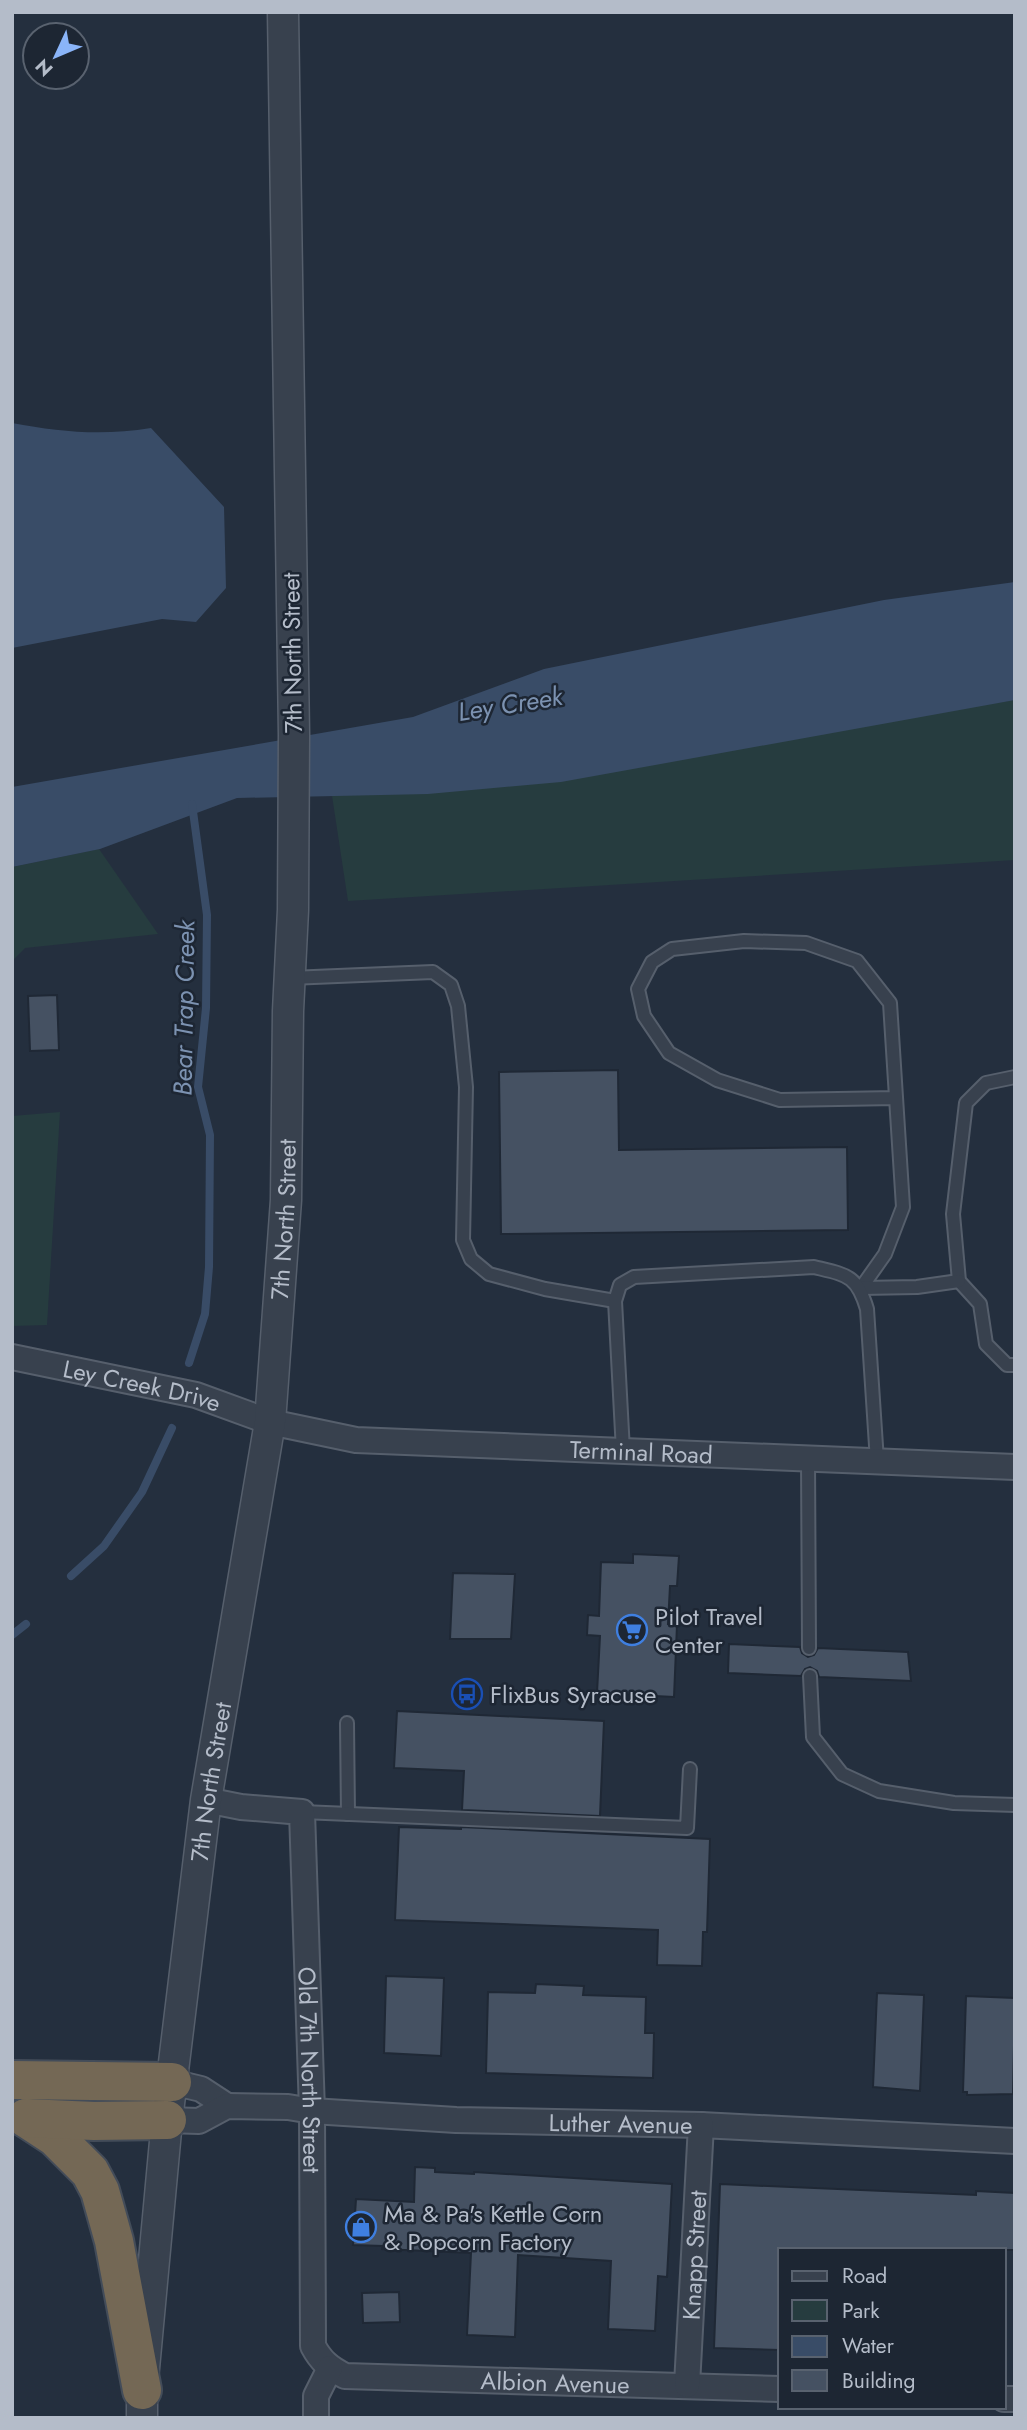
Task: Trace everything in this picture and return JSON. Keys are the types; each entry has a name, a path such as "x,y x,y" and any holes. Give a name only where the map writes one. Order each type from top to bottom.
{"highway":[{"path":"12,2080 172,2082"},
{"path":"19,2118 94,2122 167,2120"},
{"path":"19,2118 55,2137 90,2172 100,2191 114,2241 142,2404"}],"street":[{"name":"7th North Street","path":"142,2404 167,2120 206,1800 270,1422 286,1200 294,735 283,12"},
{"name":"Ley Creek Drive","path":"12,1357 196,1395 270,1422"},
{"name":"Terminal Road","path":"270,1422 356,1440 1015,1467"},
{"path":"206,1800 241,1807 302,1812"},
{"name":"Old 7th North Street","path":"302,1812 312,2111 313,2346 321,2360 330,2368"},
{"path":"172,2082 201,2089 227,2106"},
{"name":"Luther Avenue","path":"167,2120 199,2121 227,2106 288,2107 312,2111 456,2120 701,2125 1015,2141"},
{"name":"Knapp Street","path":"687,2385 701,2125"},
{"path":"316,2418 316,2396 330,2368"},
{"name":"Albion Avenue","path":"330,2368 345,2376 778,2389"}],"lane":[{"path":"860,1288 885,1254 903,1208 890,1003 857,961 806,943 744,941 672,949 652,961 638,989 644,1016 669,1053 717,1080 780,1100 896,1098"},
{"path":"290,978 433,972 451,985 458,1006 466,1087 463,1240 471,1259 489,1274 545,1289 615,1301"},
{"path":"1015,1077 986,1083 967,1103 953,1214 959,1281 980,1304 986,1344 1007,1364 1015,1365"},
{"path":"623,1451 615,1301 620,1285 634,1277 814,1267 842,1274 860,1288 867,1310 877,1461"},
{"path":"860,1288 917,1287 959,1281"},
{"path":"808,1458 809,1648"},
{"path":"810,1676 813,1737 842,1774 879,1791 954,1803 1015,1805"},
{"path":"347,1723 348,1814"},
{"path":"302,1812 687,1828 690,1769"}],"green space":[{"path":"1015,700 1015,860 348,901 329,776 952,710"},
{"path":"99,849 158,934 25,948 12,961 12,867"},
{"path":"60,1112 47,1325 12,1326 12,1116"}],"water":[{"path":"12,423 81,432 151,428 224,507 226,588 196,622 162,619 12,648"},
{"name":"Ley Creek","path":"1015,582 1015,700 561,782 428,794 237,798 100,849 12,867 12,787 413,717 544,669 884,600"}],"building":[{"path":"57,995 59,1050 30,1051 28,996"},
{"path":"618,1070 619,1150 847,1147 848,1230 501,1234 499,1072"},
{"name":"Pilot Travel Center","path":"633,1554 679,1556 677,1586 670,1586 668,1624 677,1625 674,1697 597,1693 600,1636 587,1635 588,1615 599,1616 601,1562 633,1563"},
{"path":"453,1573 515,1574 511,1639 450,1639"},
{"path":"729,1644 800,1647 802,1653 808,1657 814,1655 818,1648 908,1652 911,1681 819,1677 817,1671 810,1667 805,1669 801,1676 728,1673"},
{"path":"397,1711 604,1721 600,1816 462,1810 464,1771 394,1768"},
{"path":"399,1827 461,1827 710,1839 707,1932 703,1932 702,1966 657,1965 658,1930 395,1920"},
{"path":"386,1976 444,1978 441,2056 384,2053"},
{"path":"536,1984 584,1986 583,1995 646,1997 645,2033 654,2033 653,2078 486,2073 488,1992 535,1993"},
{"path":"877,1993 924,1995 920,2091 873,2087"},
{"path":"966,1996 1015,1998 1013,2094 967,2095 967,2092 963,2092"},
{"path":"415,2167 435,2168 435,2172 672,2184 667,2277 658,2276 655,2331 608,2329 611,2261 518,2255 515,2337 467,2335 471,2253 353,2245 356,2199 414,2202"},
{"path":"720,2184 976,2195 976,2191 1015,2193 1015,2250 778,2248 778,2350 714,2348"},
{"path":"399,2292 400,2322 363,2323 362,2293"}],"waterway":[{"name":"Bear Trap Creek","path":"189,1363 205,1314 209,1267 210,1135 198,1087 206,1008 207,915 192,804"},
{"name":"Bear Trap Creek","path":"71,1576 104,1546 142,1492 172,1428"},
{"name":"Bear Trap Creek","path":"12,1635 26,1624"}],"place":[{"name":"Pilot Travel Center","path":"632,1630"},
{"name":"FlixBus Syracuse","path":"467,1694"},
{"name":"Ma & Pa's Kettle Corn & Popcorn Factory","path":"361,2227"}]}
